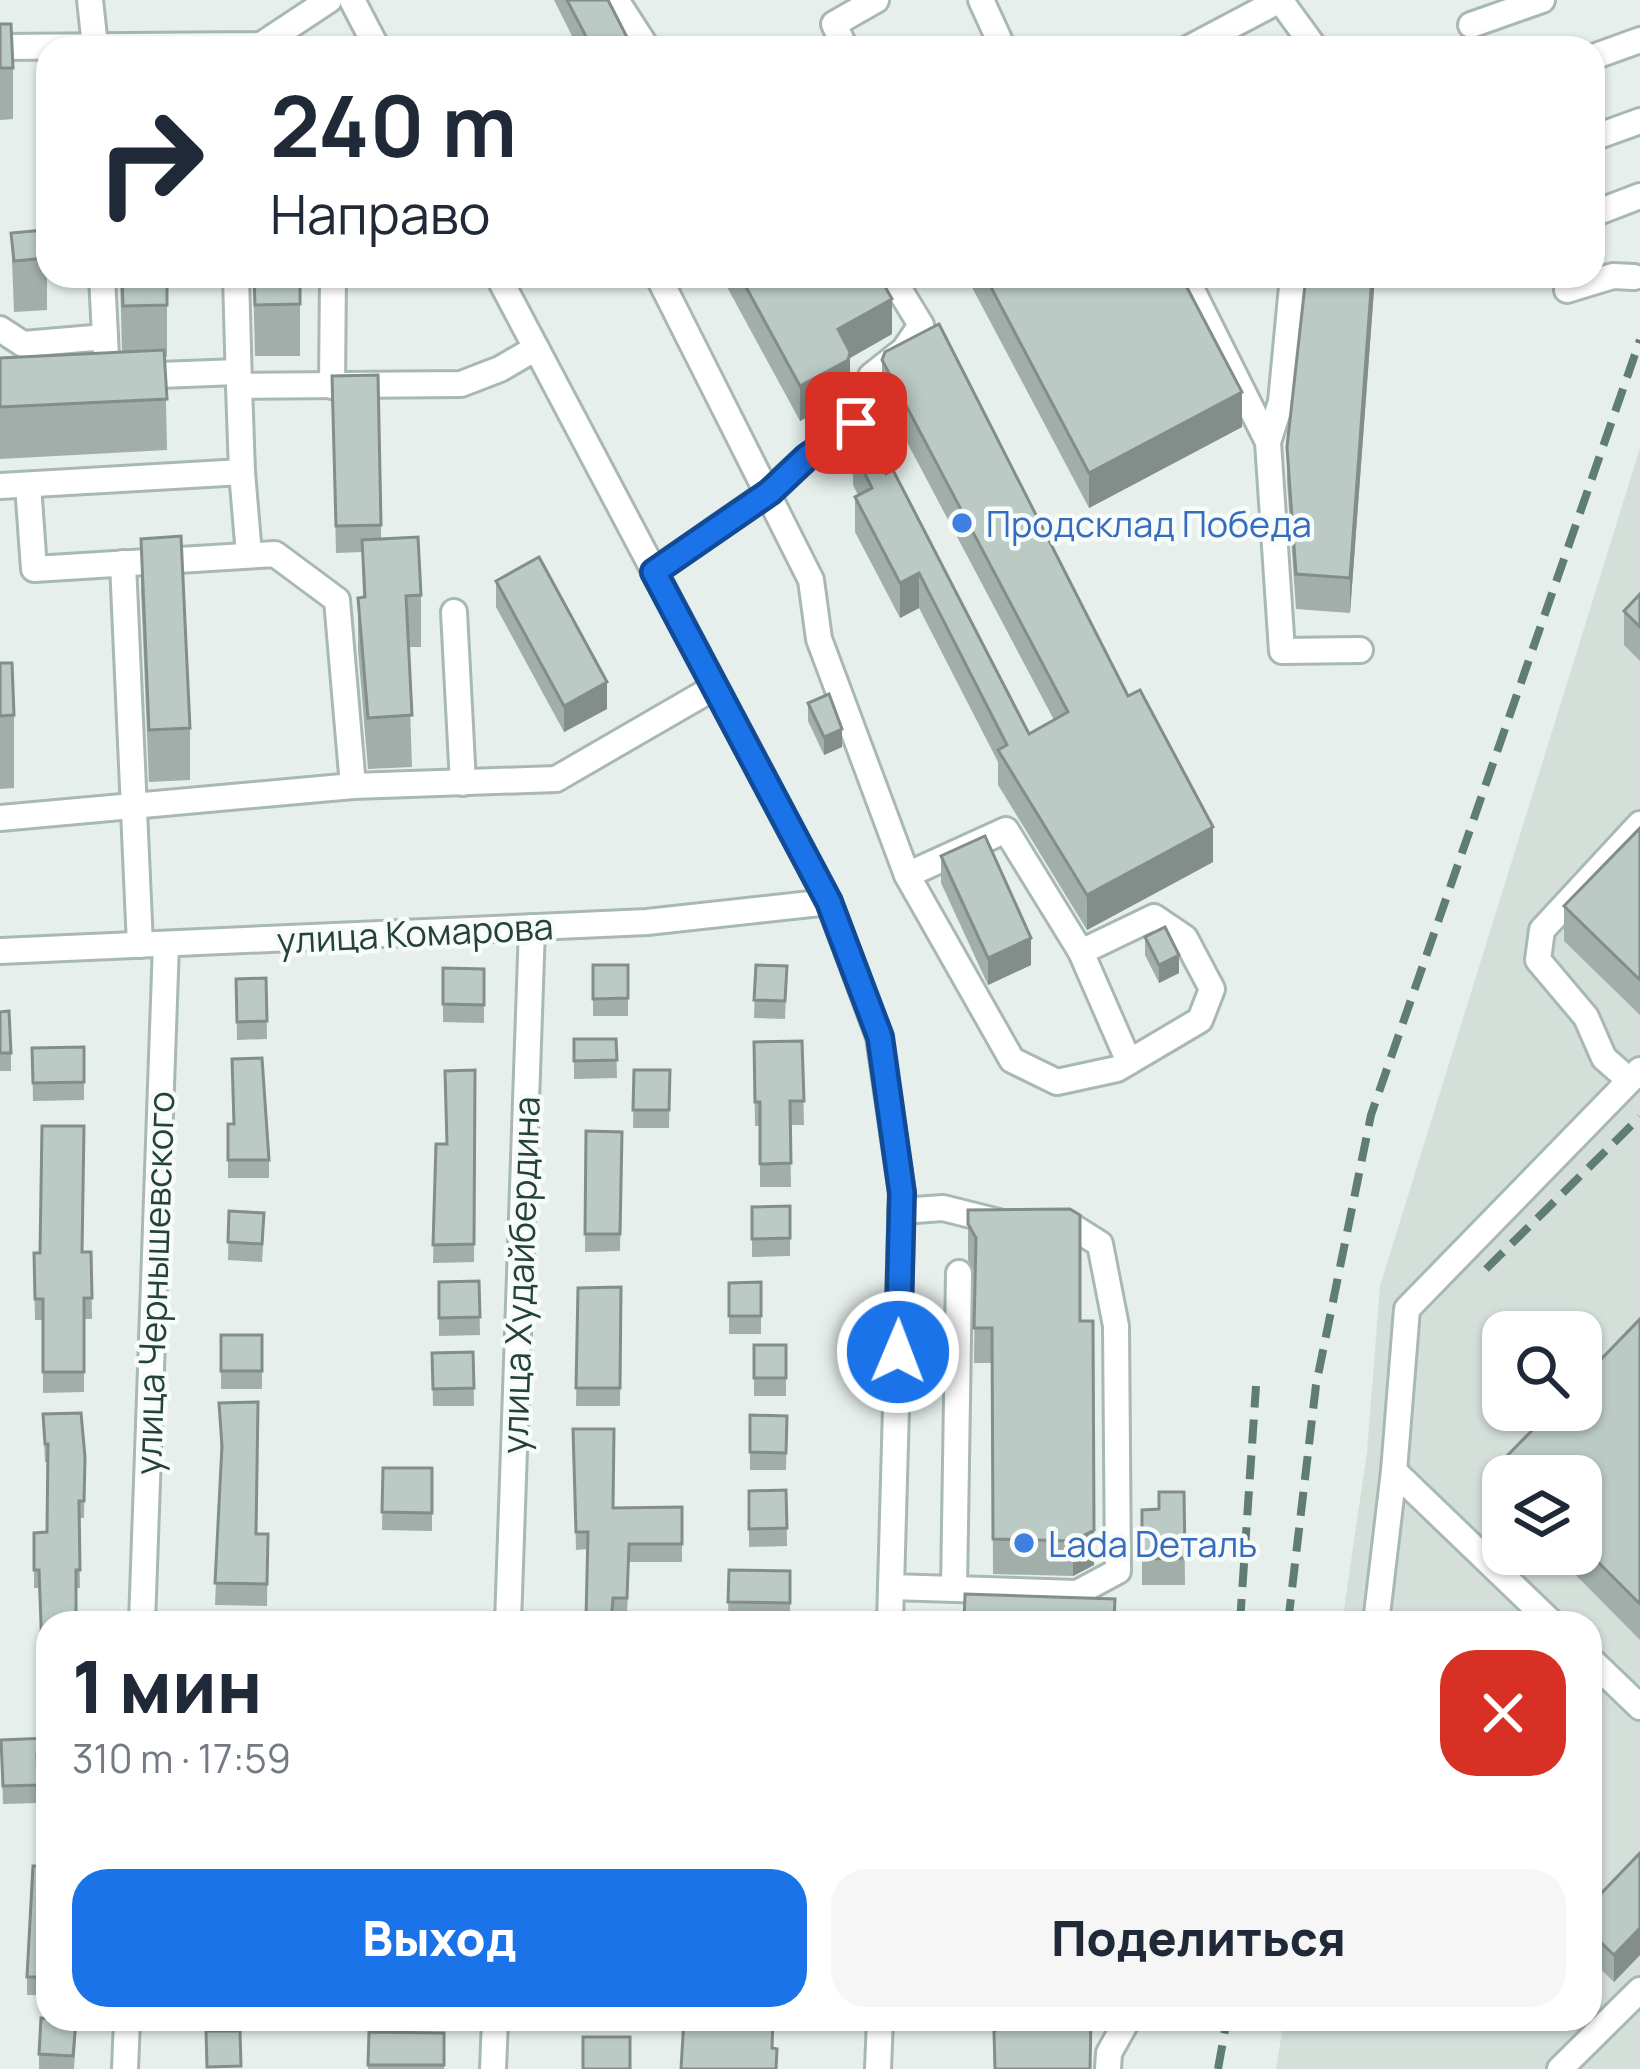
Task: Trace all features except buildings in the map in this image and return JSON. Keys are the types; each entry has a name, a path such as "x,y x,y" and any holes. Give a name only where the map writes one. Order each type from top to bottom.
{"street":[{"path":"90,0 94,36"},
{"path":"352,0 371,36"},
{"path":"616,0 639,36"},
{"path":"839,36 833,24 876,0"},
{"path":"981,0 998,36"},
{"path":"1212,36 1280,0 1306,36"},
{"path":"1472,25 1542,0"},
{"path":"293,36 314,4"},
{"path":"1605,53 1640,40"},
{"path":"0,47 36,47"},
{"path":"1605,134 1640,121"},
{"path":"1605,209 1640,196"},
{"path":"103,288 107,377 332,386 460,384 536,348"},
{"path":"236,288 249,555"},
{"path":"332,386 333,288"},
{"path":"504,288 829,902 880,1037 901,1211 890,1611"},
{"path":"664,288 811,580 819,639 908,875 1012,1060 1057,1082 1117,1069 1200,1020 1212,988 1185,938 1154,916 1082,952"},
{"path":"654,572 770,492 807,457 856,423 871,376 904,350 921,325 898,288"},
{"path":"1191,288 1268,442"},
{"path":"1292,288 1281,402 1268,442 1282,651 1360,650"},
{"path":"1568,290 1574,288"},
{"path":"0,329 23,344 105,337"},
{"path":"0,486 242,472"},
{"path":"28,485 34,569 275,554 338,600 353,786"},
{"name":"улица Чернышевского","path":"123,563 134,806 153,945 142,1611"},
{"path":"454,612 463,783"},
{"path":"0,818 353,786 556,778 715,686"},
{"path":"1377,1611 1407,1310 1635,1075 1604,1058 1586,1017 1538,960 1542,930 1640,824"},
{"path":"908,875 1006,830 1082,952 1130,1062"},
{"name":"улица Комарова","path":"0,952 647,922 829,902"},
{"name":"улица Худайбердина","path":"508,1611 532,927"},
{"path":"891,1587 1077,1593 1118,1571 1116,1325 1100,1244 1072,1227 1003,1223 943,1208 901,1211"},
{"path":"954,1589 959,1273"},
{"path":"1394,1471 1540,1611"},
{"path":"1602,1671 1640,1707"},
{"path":"1602,2028 1640,1990"},
{"path":"125,2069 127,2031"},
{"path":"493,2069 495,2031"},
{"path":"878,2069 880,2031"},
{"path":"1108,2069 1109,2053 1121,2031"},
{"path":"1560,2069 1598,2031"}],"shaded area":[{"path":"1640,448 1640,2069 1276,2069 1282,2031 1602,2031 1602,1611 1344,1611 1367,1452 1380,1286"}],"railway":[{"path":"1289,1611 1316,1385 1371,1115 1640,340"},
{"path":"1486,1269 1640,1117"},
{"path":"1241,1611 1256,1386"},
{"path":"1218,2069 1225,2031"}],"place":[{"name":"Продсклад Победа","path":"962,523"},
{"name":"Lada Dеталь","path":"1024,1543"}],"route":[{"path":"856,423 807,457 770,492 654,572 829,902 880,1037 902,1193 898,1352"}]}
